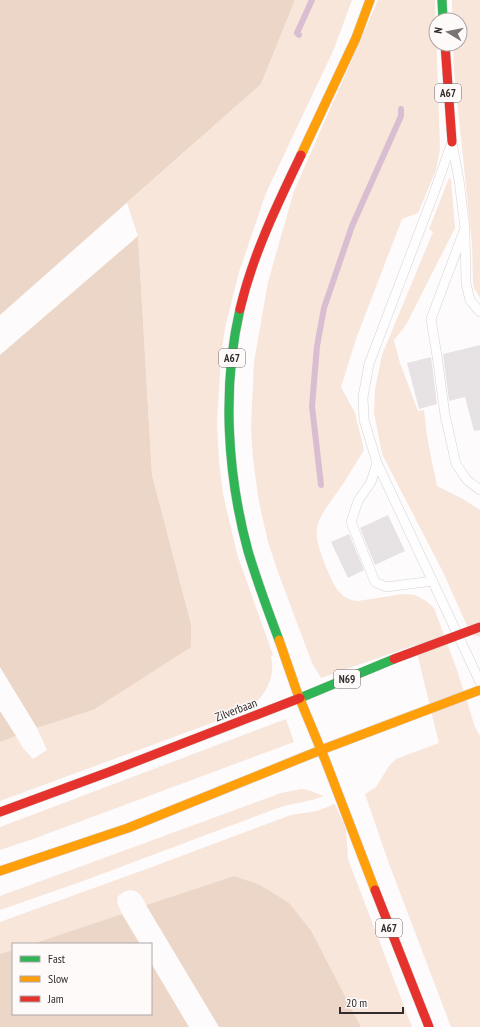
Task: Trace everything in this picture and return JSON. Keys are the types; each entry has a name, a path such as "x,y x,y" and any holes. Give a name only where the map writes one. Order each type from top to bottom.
{"main road":[{"name":"A67","path":"370,0 356,38 271,217 246,284 240,308 232,360 229,413 230,439 233,472 245,540 256,576 300,698 428,1027"},
{"path":"442,0 443,12"},
{"name":"A67","path":"445,52 452,142"},
{"name":"Zilverbaan","path":"0,812 109,772 300,698 394,659 480,627"},
{"path":"0,871 128,828 321,750 480,690"}],"lane":[{"name":"A67","path":"452,142 459,180 465,228 466,283 470,300 480,312"},
{"name":"A67","path":"452,142 369,364 363,397 364,420 377,463 480,682"},
{"name":"A67","path":"465,228 431,319 445,415 456,464 467,480 480,490"},
{"path":"377,463 371,482 358,501 351,522 375,582 386,587 432,581"}],"shaded area":[{"path":"0,0 295,0 261,84 0,315"},
{"path":"295,0 352,0 334,49 266,193 239,272 225,328 221,355 217,423 219,462 223,494 237,554 273,655 271,656 272,669 268,687 256,703 247,710 0,801 0,742 16,736 23,748 33,759 47,750 37,728 93,710 191,624 152,475 138,236 127,203 261,84"},
{"path":"378,0 435,0 435,12 428,12 428,52 437,52 440,149 436,170 418,213 402,219 356,339 341,387 355,413 364,450 321,516 318,523 317,538 322,558 332,581 340,593 344,596 358,601 403,594 415,595 426,601 434,608 457,670 475,727 480,736 480,1027 451,1027 388,861 365,794 376,787 389,766 396,759 439,743 415,645 321,678 312,663 278,572 268,542 259,502 253,459 251,427 254,362 268,282 294,191"},
{"path":"452,0 480,0 480,298 474,288 473,282 472,244 454,71 453,52 468,52 468,12 452,12"},
{"path":"449,178 451,180 455,228 406,325 394,340 400,363 418,411 424,410 427,437 437,486 463,499 480,510 480,637 471,635 444,574 382,454 374,413 375,389 382,355 433,232 429,229"},
{"path":"138,236 152,475 191,624 191,647 93,710 37,728 0,667 0,355"},
{"path":"0,711 16,736 0,742"},
{"path":"286,719 294,742 0,850 0,827"},
{"path":"301,789 324,796 278,808 83,881 0,910 0,896 281,793"},
{"path":"335,804 346,829 348,859 412,1027 361,1027 312,932 234,876 146,905 138,893 131,890 127,891 118,896 117,902 122,914 35,943 12,943 12,950 0,954 0,922 291,815 317,811"},
{"path":"234,876 260,885 289,903 312,932 361,1027 219,1027 146,905"},
{"path":"122,914 139,943 35,943"},
{"path":"12,950 12,1015 152,1015 152,965 189,1027 0,1027 0,954"}],"building":[{"path":"480,345 480,430 474,431 465,397 449,401 443,354"},
{"path":"431,357 437,404 419,409 407,363"},
{"path":"388,515 405,551 375,565 360,528"},
{"path":"349,534 364,570 348,578 331,542"}],"waterway":[{"path":"299,35 297,33 312,0"},
{"path":"321,485 312,406 317,346 324,308 352,226 401,116 401,109"}],"traffic: fast":[{"path":"442,0 443,12"},
{"path":"240,309 234,339 229,400 231,461 235,492 248,551 279,640"},
{"path":"300,698 394,659"}],"traffic: slow":[{"path":"301,155 356,38 370,0"},
{"path":"279,640 297,692 326,762 375,890"},
{"path":"321,750 480,690"},
{"path":"0,871 128,828 321,750"}],"traffic: jam":[{"path":"446,52 452,142"},
{"path":"240,309 245,289 259,249 301,155"},
{"path":"394,659 480,627"},
{"path":"0,812 109,772 300,698"},
{"path":"375,890 429,1027"}]}
